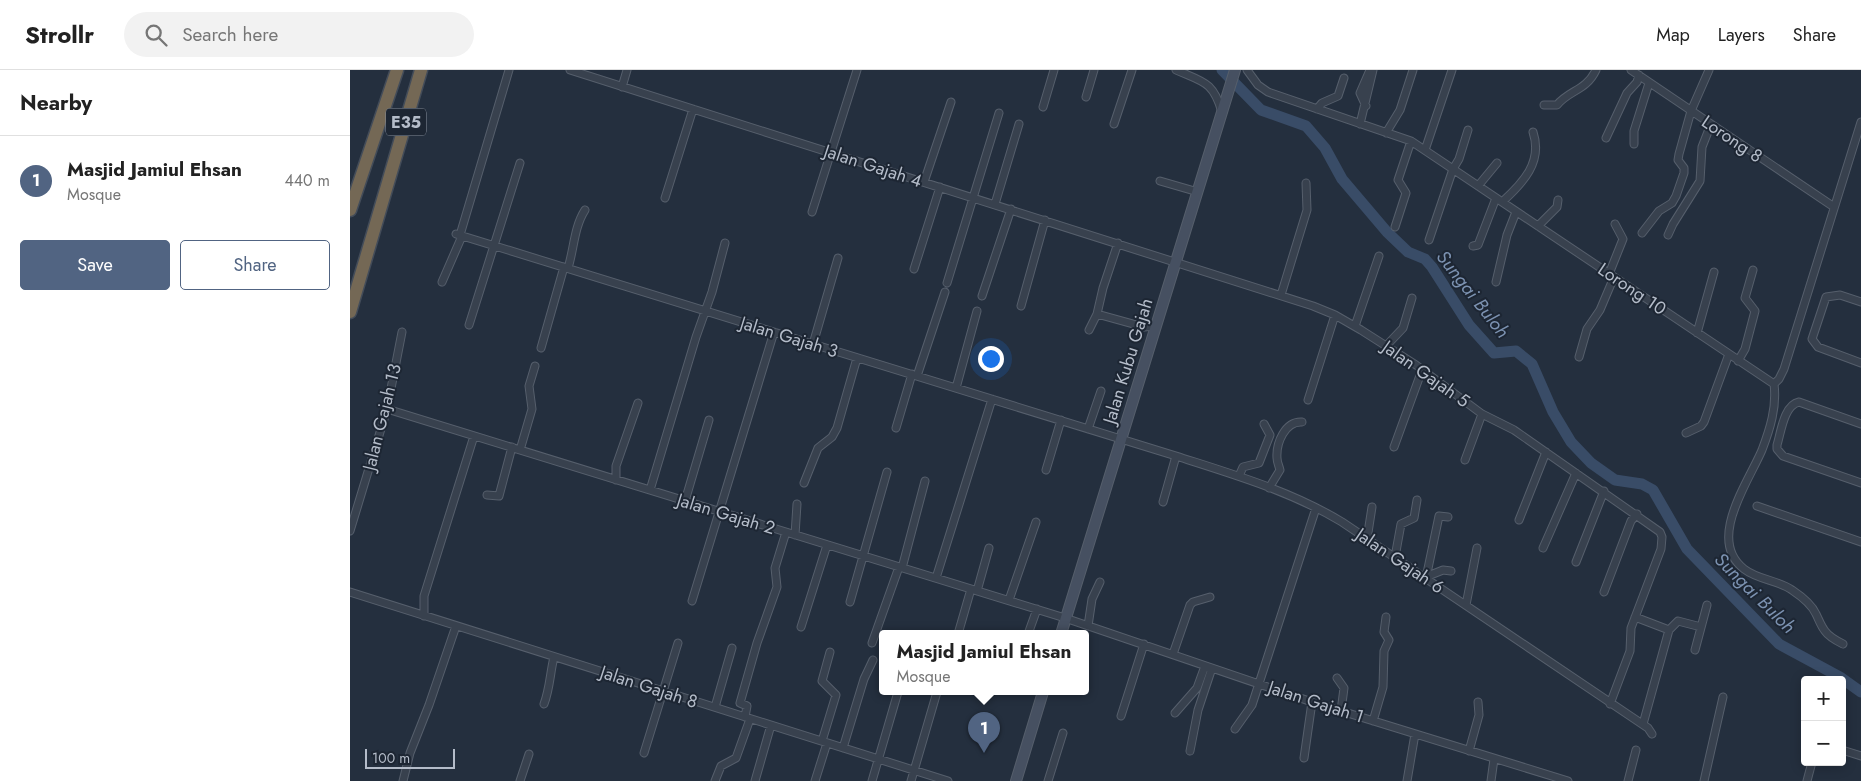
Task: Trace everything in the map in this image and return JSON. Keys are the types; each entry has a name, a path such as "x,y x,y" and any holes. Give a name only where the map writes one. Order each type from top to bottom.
{"highway":[{"name":"E35","path":"350,210 398,70"},
{"name":"E35","path":"350,312 422,70"}],"street":[{"path":"442,282 459,235 509,70"},
{"name":"Jalan Gajah 4","path":"570,70 1176,262"},
{"path":"622,87 627,70"},
{"path":"812,212 857,70"},
{"path":"1043,107 1054,70"},
{"path":"1086,97 1094,70"},
{"path":"1114,124 1132,70"},
{"path":"1176,70 1212,88 1218,97 1222,113"},
{"name":"Jalan Kubu Gajah","path":"1062,630 1235,70"},
{"name":"Lorong 10","path":"1247,70 1258,85 1268,92 1411,141 1774,384"},
{"path":"1360,124 1366,106 1360,94 1372,70"},
{"path":"1386,132 1400,110 1412,70"},
{"path":"1425,150 1452,70"},
{"path":"1544,105 1557,106 1561,100 1590,82 1596,70"},
{"name":"Lorong 8","path":"1631,70 1834,207"},
{"path":"1642,233 1660,211 1672,203 1676,196 1684,173 1678,160 1679,154 1691,112 1709,70"},
{"path":"1606,138 1627,93 1637,82 1639,75"},
{"path":"1317,109 1322,103 1338,96 1344,78"},
{"path":"1634,144 1634,131 1649,82"},
{"path":"924,182 952,102"},
{"path":"665,198 693,109"},
{"path":"948,282 975,198 999,113"},
{"path":"1843,644 1825,632 1815,612 1803,598 1790,588 1744,569 1732,553 1728,531 1744,485 1761,451 1773,416 1774,384 1780,379 1784,368 1861,122"},
{"path":"995,204 1019,124"},
{"path":"1668,236 1673,224 1700,181 1702,147 1711,124"},
{"path":"1429,240 1468,130"},
{"path":"1472,246 1478,244 1499,200 1528,176 1536,153 1536,141 1533,132"},
{"path":"1395,227 1406,193 1398,180 1411,141"},
{"path":"469,325 520,163"},
{"path":"1478,186 1497,163"},
{"path":"1160,180 1198,192"},
{"path":"1281,295 1307,210 1306,183"},
{"path":"914,269 940,187"},
{"path":"1538,226 1557,207 1558,200"},
{"path":"982,296 1011,209"},
{"path":"541,348 566,268 574,251 576,227 585,210"},
{"path":"1496,282 1507,236 1516,212"},
{"path":"1021,306 1045,220"},
{"path":"1579,357 1587,329 1600,310 1623,239 1615,224"},
{"name":"Jalan Gajah 3","path":"459,235 1122,439"},
{"path":"650,490 725,243"},
{"path":"1089,330 1097,314 1103,288 1118,243"},
{"path":"1355,326 1378,256"},
{"path":"813,344 838,258"},
{"name":"Jalan Gajah 5","path":"1176,262 1335,314 1422,370 1482,414 1514,430 1656,527 1662,537 1662,542 1635,617"},
{"path":"1738,361 1745,349 1754,320 1754,308 1745,298 1753,270"},
{"path":"1697,333 1714,272"},
{"path":"896,428 945,292"},
{"path":"1861,302 1840,294 1826,297 1812,340 1818,347 1861,363"},
{"path":"1386,346 1403,328 1412,298"},
{"path":"956,388 977,311"},
{"path":"1097,314 1144,327 1156,326"},
{"path":"1308,400 1335,314"},
{"name":"Jalan Gajah 13","path":"350,531 387,409 402,332"},
{"path":"692,601 774,332"},
{"path":"1686,433 1701,426 1704,422 1729,354"},
{"path":"804,483 818,448 832,437 837,428 858,358"},
{"path":"520,450 532,409 529,386 535,366"},
{"path":"1394,447 1422,370"},
{"path":"1088,429 1101,391"},
{"path":"936,578 992,399"},
{"path":"1861,424 1799,402 1794,403 1789,407 1777,445 1779,453 1861,483"},
{"path":"616,480 616,466 638,403"},
{"name":"Jalan Gajah 2","path":"387,409 1066,618"},
{"path":"1465,460 1482,414"},
{"path":"685,501 709,420"},
{"path":"1046,470 1061,420"},
{"path":"1269,488 1280,470 1277,457 1286,428 1292,423 1302,422"},
{"path":"1239,476 1243,467 1259,463 1264,454 1270,435 1264,424"},
{"path":"424,616 424,596 474,436"},
{"name":"Jalan Gajah 6","path":"1122,439 1239,476 1316,508 1427,577 1610,704 1643,724 1652,734"},
{"path":"486,495 497,497 500,494 512,448"},
{"path":"1519,520 1546,452"},
{"path":"1163,502 1176,456"},
{"path":"850,602 887,472"},
{"path":"1543,548 1576,473"},
{"path":"872,643 900,567 925,482"},
{"path":"1576,562 1604,492"},
{"path":"1394,557 1401,524 1414,518 1417,500"},
{"path":"794,534 797,504"},
{"path":"1757,506 1861,542"},
{"path":"1367,539 1372,507"},
{"path":"1235,730 1250,710 1316,508"},
{"path":"1604,592 1631,520 1637,514"},
{"path":"1427,577 1439,516 1448,517"},
{"path":"1009,600 1036,522"},
{"path":"737,714 756,643 777,586 775,568 786,532"},
{"path":"802,627 827,545"},
{"path":"959,630 989,548"},
{"path":"1466,605 1477,548"},
{"path":"1427,577 1443,570 1451,571"},
{"path":"1088,626 1092,599 1100,582"},
{"name":"Jalan Gajah 8","path":"350,592 948,781"},
{"path":"1173,654 1190,605 1193,602 1210,597"},
{"path":"1695,650 1707,605"},
{"path":"1029,630 1037,609"},
{"path":"1373,721 1382,687 1384,651 1389,640 1384,632 1386,617"},
{"path":"1610,704 1630,651 1631,628 1635,617 1669,630"},
{"name":"Jalan Gajah 1","path":"1066,618 1312,702 1568,781"},
{"path":"1643,724 1665,636 1678,621 1701,627"},
{"path":"403,781 410,753 429,705 456,626"},
{"path":"644,754 678,642"},
{"path":"1121,716 1144,644"},
{"path":"715,707 732,648"},
{"path":"815,781 836,697 835,693 822,681 830,652"},
{"path":"544,704 550,688 549,675 554,657"},
{"path":"843,748 864,679 873,660"},
{"path":"1175,713 1197,688 1209,667"},
{"path":"1190,751 1209,667"},
{"path":"1337,678 1344,688 1341,711"},
{"path":"872,781 897,695"},
{"path":"911,781 936,695"},
{"path":"1016,781 1042,695"},
{"path":"1704,781 1722,697"},
{"path":"1304,758 1312,702"},
{"path":"1469,751 1480,708 1478,702"},
{"path":"715,781 721,766 736,758 748,718 747,706 740,703"},
{"path":"755,781 771,725"},
{"path":"1048,781 1063,733"},
{"path":"1407,781 1415,734"},
{"path":"1628,781 1636,750"},
{"path":"1846,751 1861,756"},
{"path":"520,781 529,754"},
{"path":"1491,781 1494,759"},
{"path":"1807,781 1811,766"}],"waterway":[{"name":"Sungai Buloh","path":"1222,70 1261,110 1306,126 1325,148 1342,179 1387,232 1408,252 1425,259 1432,267 1469,325 1494,353 1516,351 1532,364 1553,412 1571,442 1591,463 1615,480 1642,484 1653,490 1687,549 1779,644 1840,677 1861,692"}],"place":[{"name":"Masjid Jamiul Ehsan","path":"984,753"}]}
